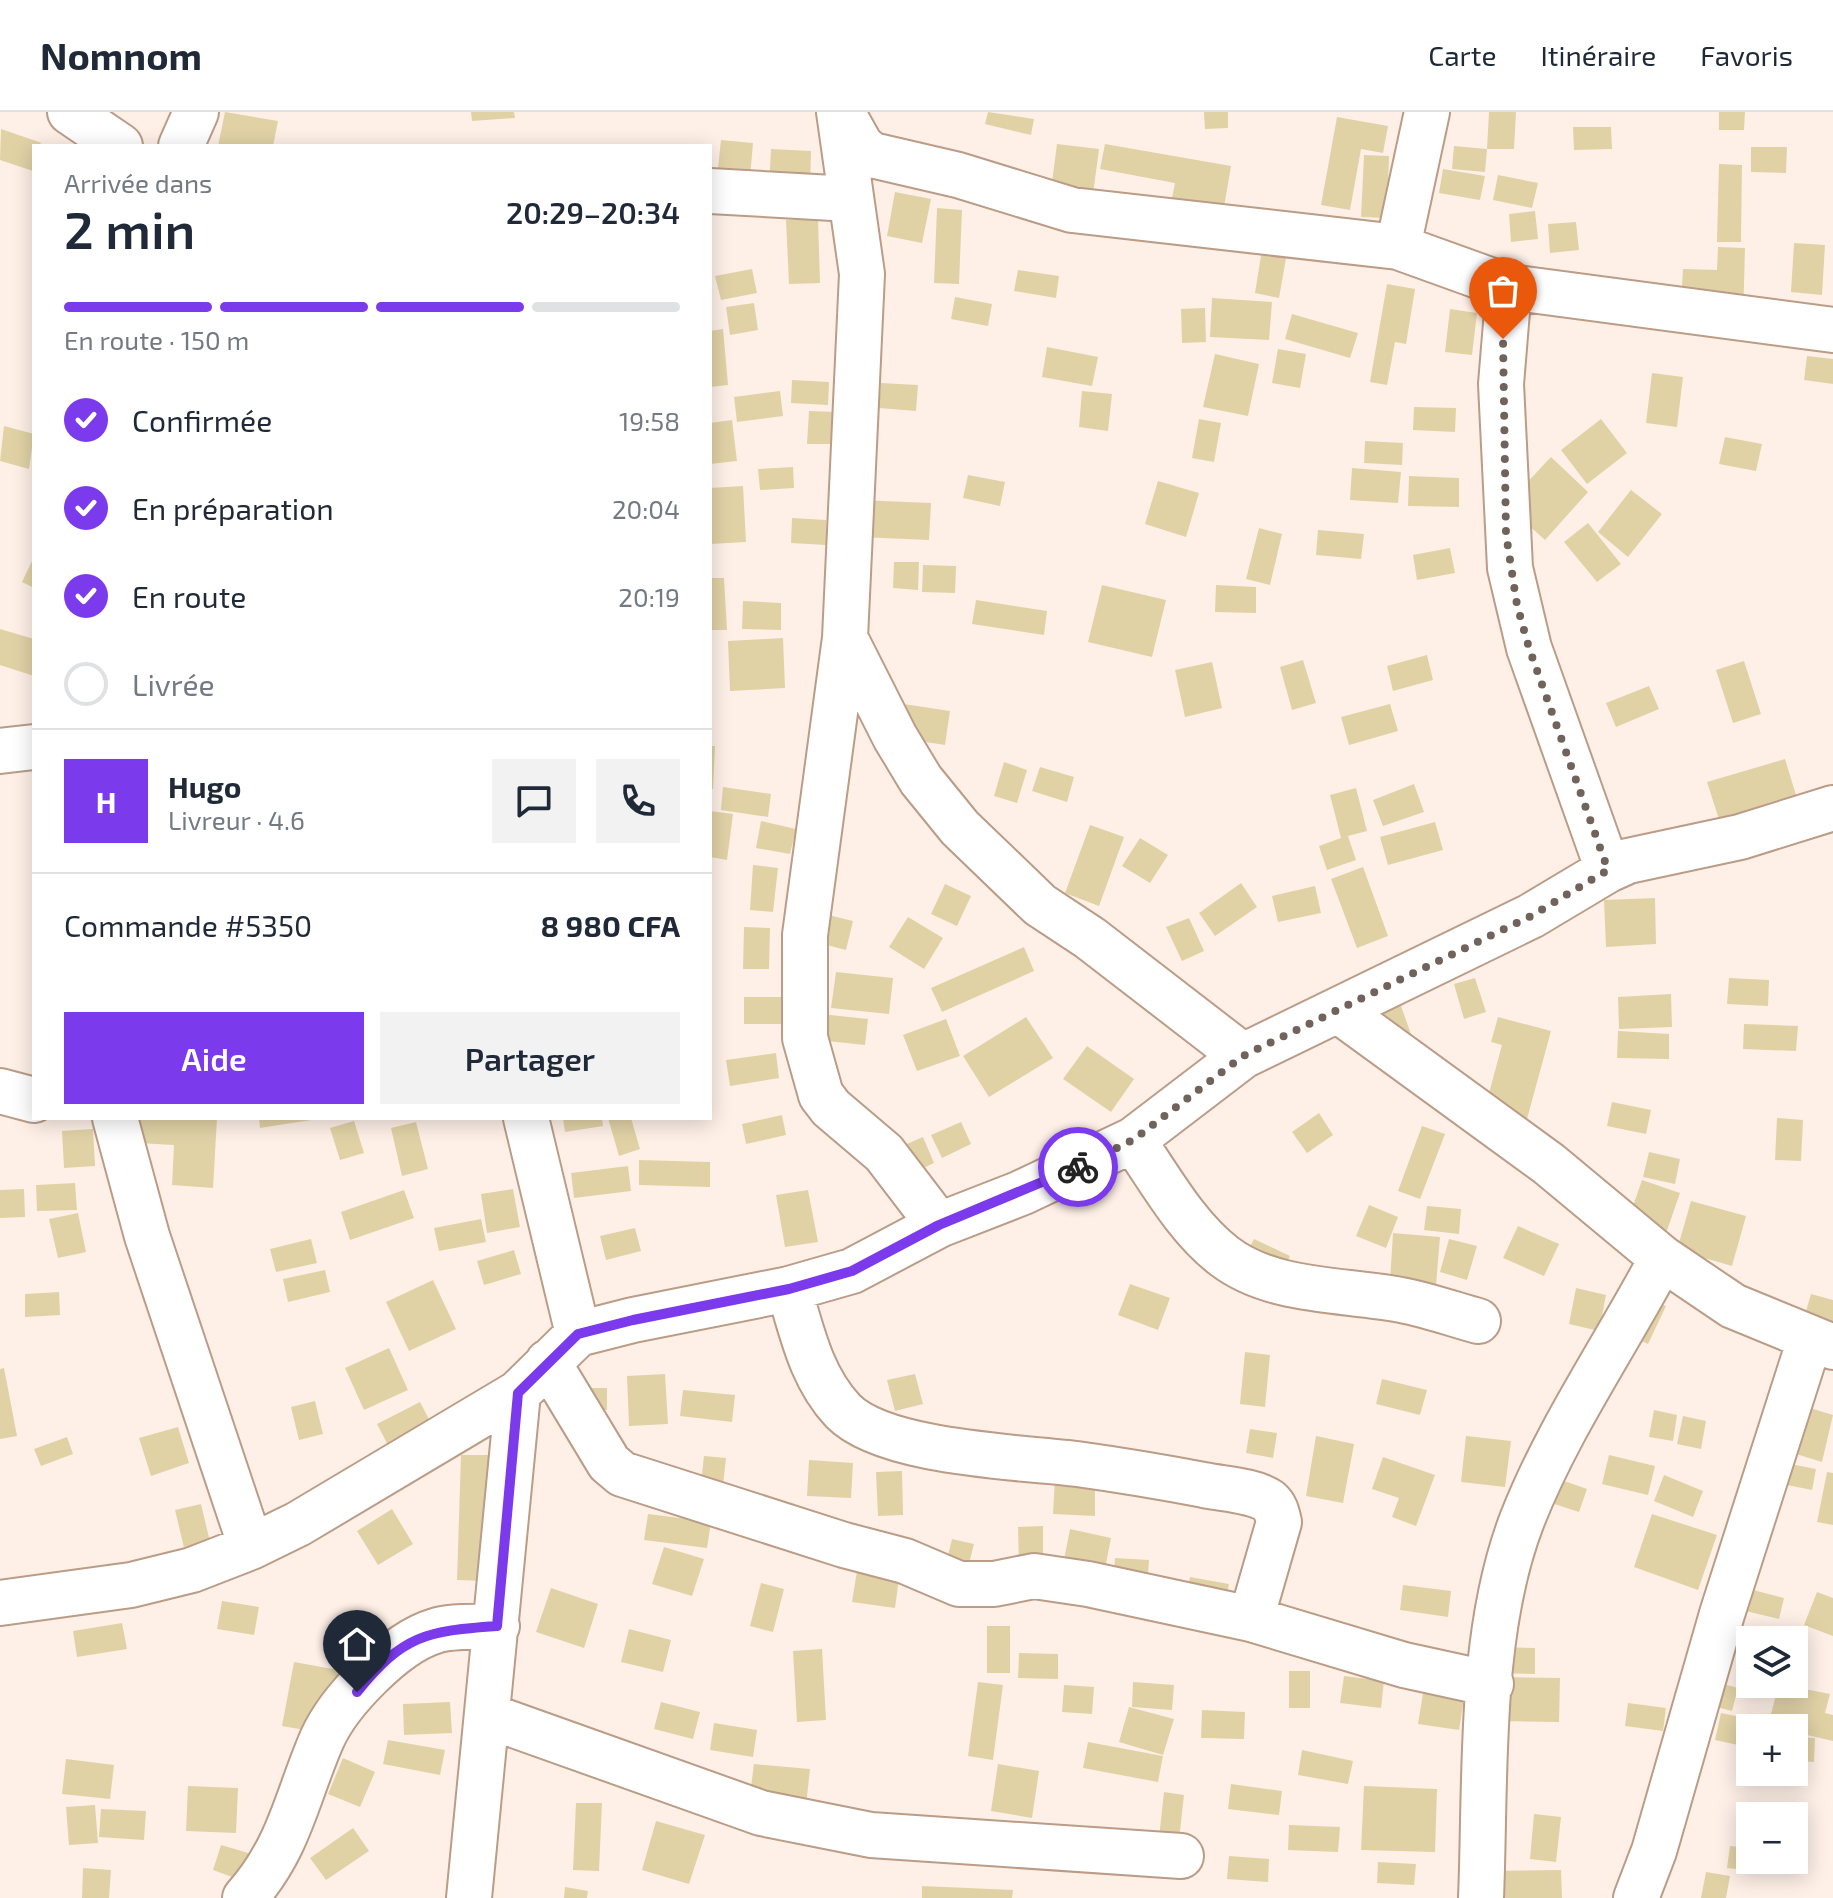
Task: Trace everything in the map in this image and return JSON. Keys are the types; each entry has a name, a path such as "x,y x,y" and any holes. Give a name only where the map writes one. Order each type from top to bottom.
{"street":[{"path":"71,112 117,144"},
{"path":"182,144 196,112"},
{"path":"840,112 862,274 845,638 805,935 805,1038 821,1095 842,1119 884,1153 939,1225"},
{"path":"840,112 861,146 872,155 958,175 1072,210 1398,247 1509,287 1833,330"},
{"path":"1398,247 1427,112"},
{"path":"712,191 851,199"},
{"path":"1509,287 1501,384 1510,568 1529,648 1608,870"},
{"path":"845,638 895,737 921,780 960,828 1040,905 1090,938 1243,1056"},
{"path":"0,751 32,747"},
{"path":"0,1603 131,1585 192,1570 251,1547 298,1524 518,1393 563,1348 633,1320 789,1289 852,1271 939,1225 1021,1193 1133,1140 1243,1056 1531,916 1608,870 1640,858 1740,837 1833,808"},
{"path":"1339,1011 1549,1164 1662,1258 1733,1306 1822,1343 1722,1614 1654,1851 1636,1898"},
{"path":"0,1091 32,1099"},
{"path":"116,1120 147,1236 251,1547"},
{"path":"526,1120 563,1348 609,1463 622,1474 844,1545 905,1561 959,1584 1050,1577 1251,1619 1404,1665 1491,1684"},
{"path":"1133,1140 1200,1231 1223,1256 1246,1270 1278,1281 1403,1301 1478,1321"},
{"path":"1481,1898 1484,1774 1498,1616 1522,1522 1581,1401 1662,1258"},
{"path":"789,1289 811,1363 825,1388 844,1413 876,1431 950,1449 1088,1466 1192,1483 1268,1500 1277,1511 1279,1522 1251,1619"},
{"path":"469,1898 518,1393"},
{"path":"245,1898 286,1840 324,1736 374,1671 406,1645 436,1630 497,1626"},
{"path":"489,1716 761,1813 871,1835 1181,1856"}],"building":[{"path":"225,112 278,121 273,144 218,144"},
{"path":"471,112 514,112 515,118 472,121"},
{"path":"988,112 1034,119 1031,135 985,124"},
{"path":"1204,112 1228,112 1228,128 1205,129"},
{"path":"1489,112 1516,112 1514,149 1487,149"},
{"path":"1719,112 1745,112 1744,130 1719,130"},
{"path":"1337,117 1388,126 1383,153 1361,149 1350,210 1321,205"},
{"path":"1573,127 1611,127 1612,149 1574,150"},
{"path":"1,129 42,143 32,144 32,171 0,160"},
{"path":"721,140 753,143 749,189 716,186"},
{"path":"1057,144 1099,149 1092,202 1050,197"},
{"path":"1105,144 1231,166 1224,207 1172,198 1175,183 1100,169"},
{"path":"1454,146 1487,149 1485,172 1452,169"},
{"path":"1751,147 1787,147 1786,173 1751,172"},
{"path":"771,149 811,151 810,189 769,188"},
{"path":"1364,155 1389,156 1387,218 1361,217"},
{"path":"1719,164 1742,165 1741,242 1717,242"},
{"path":"1443,169 1485,176 1480,200 1439,193"},
{"path":"1498,175 1538,183 1532,208 1493,200"},
{"path":"895,192 931,199 922,243 887,236"},
{"path":"937,208 962,210 959,284 934,283"},
{"path":"1535,211 1538,239 1511,242 1509,214"},
{"path":"818,219 820,283 789,284 786,220"},
{"path":"1576,222 1579,250 1550,253 1548,224"},
{"path":"1263,243 1288,247 1279,298 1255,293"},
{"path":"1794,243 1825,245 1822,295 1791,292"},
{"path":"1718,247 1745,248 1743,321 1680,319 1683,269 1717,270"},
{"path":"752,269 757,293 721,300 715,276"},
{"path":"1018,270 1059,276 1056,298 1014,291"},
{"path":"1387,284 1415,289 1406,344 1395,342 1387,385 1370,382"},
{"path":"955,297 992,304 988,326 951,319"},
{"path":"1212,298 1272,302 1269,340 1210,337"},
{"path":"754,303 758,330 730,335 726,307"},
{"path":"1205,308 1206,342 1182,343 1181,309"},
{"path":"1450,309 1477,313 1472,355 1445,352"},
{"path":"1292,314 1358,333 1350,358 1285,339"},
{"path":"723,329 728,385 712,387 712,331"},
{"path":"1047,347 1098,357 1092,386 1042,377"},
{"path":"1278,349 1306,354 1300,388 1272,383"},
{"path":"1215,354 1259,364 1248,416 1203,407"},
{"path":"1807,356 1833,359 1833,384 1804,380"},
{"path":"1652,373 1683,377 1677,427 1646,423"},
{"path":"792,380 829,382 828,405 791,403"},
{"path":"881,383 918,385 916,411 879,408"},
{"path":"780,391 783,416 737,422 734,397"},
{"path":"1082,391 1112,394 1108,431 1079,427"},
{"path":"1414,407 1456,408 1455,432 1413,430"},
{"path":"809,411 836,412 834,444 807,444"},
{"path":"1199,419 1221,423 1214,462 1192,458"},
{"path":"1601,419 1627,453 1587,484 1561,450"},
{"path":"732,420 737,461 712,464 712,423"},
{"path":"4,426 32,433 29,469 0,461"},
{"path":"1725,437 1762,444 1756,471 1719,464"},
{"path":"1365,441 1403,443 1402,465 1364,463"},
{"path":"1551,457 1588,492 1545,540 1506,505"},
{"path":"793,467 794,488 760,490 758,469"},
{"path":"1352,468 1401,472 1398,503 1350,500"},
{"path":"968,475 1005,482 1000,506 963,498"},
{"path":"1409,476 1459,478 1459,507 1408,506"},
{"path":"1158,481 1199,493 1186,537 1145,524"},
{"path":"743,486 746,542 712,544 712,488"},
{"path":"1631,490 1662,514 1628,557 1598,532"},
{"path":"859,500 931,503 929,540 858,537"},
{"path":"792,518 826,520 826,545 791,543"},
{"path":"1588,523 1621,564 1597,582 1564,542"},
{"path":"1259,528 1282,534 1270,585 1246,579"},
{"path":"1318,530 1364,534 1361,559 1316,555"},
{"path":"1450,548 1455,573 1417,580 1413,555"},
{"path":"32,561 32,587 22,582"},
{"path":"894,562 919,562 918,590 893,588"},
{"path":"923,565 956,566 955,593 922,592"},
{"path":"712,578 724,578 727,630 712,630"},
{"path":"1102,585 1166,600 1152,657 1088,642"},
{"path":"1216,585 1256,587 1256,613 1215,612"},
{"path":"976,600 1047,611 1044,635 972,624"},
{"path":"743,601 781,603 781,630 742,629"},
{"path":"0,629 32,638 32,675 0,665"},
{"path":"783,638 785,688 730,691 728,641"},
{"path":"1427,655 1433,680 1393,691 1387,666"},
{"path":"1303,660 1316,703 1292,710 1280,667"},
{"path":"1744,661 1761,714 1733,723 1716,670"},
{"path":"1212,662 1222,708 1185,717 1175,670"},
{"path":"1649,686 1659,709 1616,727 1606,703"},
{"path":"884,701 950,711 945,745 879,735"},
{"path":"1390,704 1398,731 1349,745 1341,717"},
{"path":"712,746 715,746 713,789"},
{"path":"1785,759 1803,818 1726,841 1707,782"},
{"path":"1004,762 1027,770 1017,803 994,796"},
{"path":"1040,767 1074,777 1067,802 1032,791"},
{"path":"1414,784 1424,812 1383,826 1373,800"},
{"path":"723,787 771,794 768,817 721,810"},
{"path":"1356,788 1367,831 1348,836 1356,860 1327,870 1319,846 1341,838 1330,795"},
{"path":"712,811 733,814 727,860 712,857"},
{"path":"761,821 796,829 790,854 756,848"},
{"path":"1435,822 1443,850 1388,865 1380,837"},
{"path":"1090,825 1124,837 1099,906 1065,893"},
{"path":"1140,838 1168,855 1150,883 1122,866"},
{"path":"753,865 778,868 773,912 750,910"},
{"path":"1363,867 1388,936 1357,948 1331,879"},
{"path":"1241,883 1257,907 1215,936 1199,913"},
{"path":"945,884 971,896 957,926 931,914"},
{"path":"1315,886 1321,913 1278,922 1272,896"},
{"path":"1655,898 1656,944 1606,947 1604,900"},
{"path":"808,910 853,921 846,950 800,938"},
{"path":"908,917 943,938 924,969 889,947"},
{"path":"1189,918 1204,951 1182,961 1166,927"},
{"path":"744,927 770,928 769,969 743,969"},
{"path":"1024,947 1034,971 942,1012 931,988"},
{"path":"836,972 893,978 889,1014 831,1008"},
{"path":"1475,978 1486,1012 1464,1019 1454,984"},
{"path":"1729,978 1769,980 1768,1006 1727,1004"},
{"path":"1671,994 1672,1027 1619,1029 1618,997"},
{"path":"744,997 781,997 781,1024 744,1024"},
{"path":"1400,1003 1413,1040 1370,1012"},
{"path":"821,1014 868,1019 865,1045 818,1040"},
{"path":"1026,1017 1053,1058 989,1097 963,1056"},
{"path":"1498,1017 1551,1031 1527,1119 1485,1108 1502,1045 1491,1042"},
{"path":"946,1019 960,1056 917,1071 903,1035"},
{"path":"1744,1024 1798,1026 1796,1051 1743,1049"},
{"path":"1618,1031 1669,1034 1669,1059 1617,1058"},
{"path":"1087,1046 1134,1079 1111,1112 1063,1079"},
{"path":"776,1053 779,1078 730,1086 726,1060"},
{"path":"1612,1102 1651,1110 1646,1134 1607,1126"},
{"path":"1319,1113 1333,1135 1307,1153 1292,1132"},
{"path":"782,1115 786,1135 746,1144 742,1124"},
{"path":"1777,1118 1803,1120 1801,1161 1775,1160"},
{"path":"139,1120 217,1120 213,1188 172,1185 174,1145 138,1143"},
{"path":"259,1120 311,1120 260,1128"},
{"path":"563,1120 602,1120 603,1126 565,1132"},
{"path":"609,1120 632,1120 640,1149 619,1156"},
{"path":"354,1121 364,1153 340,1160 330,1128"},
{"path":"416,1122 428,1169 402,1176 391,1128"},
{"path":"961,1122 971,1144 942,1158 931,1135"},
{"path":"1422,1126 1445,1134 1420,1199 1398,1191"},
{"path":"93,1129 95,1166 64,1168 62,1131"},
{"path":"923,1137 934,1163 891,1183 879,1156"},
{"path":"1649,1152 1680,1159 1675,1184 1643,1177"},
{"path":"639,1160 710,1162 710,1187 639,1185"},
{"path":"628,1166 631,1191 574,1198 571,1173"},
{"path":"1642,1180 1680,1193 1663,1242 1625,1229"},
{"path":"75,1183 77,1210 37,1211 36,1185"},
{"path":"24,1189 25,1217 0,1218 0,1190"},
{"path":"513,1189 520,1227 487,1233 481,1194"},
{"path":"404,1190 414,1218 350,1240 341,1212"},
{"path":"808,1190 818,1242 785,1247 776,1195"},
{"path":"1691,1201 1746,1216 1732,1266 1677,1250"},
{"path":"1369,1205 1398,1217 1386,1248 1356,1236"},
{"path":"1427,1206 1461,1209 1459,1234 1424,1230"},
{"path":"78,1213 86,1252 58,1258 49,1219"},
{"path":"481,1219 486,1242 439,1251 434,1228"},
{"path":"1518,1226 1559,1244 1544,1276 1503,1258"},
{"path":"635,1228 641,1251 606,1260 600,1236"},
{"path":"1393,1233 1440,1237 1436,1285 1390,1281"},
{"path":"311,1239 317,1263 276,1272 270,1249"},
{"path":"1254,1239 1290,1256 1279,1278 1243,1260"},
{"path":"1449,1239 1477,1246 1467,1280 1440,1272"},
{"path":"514,1250 521,1274 484,1285 477,1261"},
{"path":"325,1270 330,1292 288,1302 283,1279"},
{"path":"433,1280 456,1329 409,1351 386,1302"},
{"path":"1130,1284 1170,1298 1158,1330 1118,1315"},
{"path":"1576,1288 1606,1295 1599,1331 1569,1324"},
{"path":"59,1292 60,1315 25,1317 25,1294"},
{"path":"1811,1294 1833,1300 1833,1341 1800,1331"},
{"path":"1641,1295 1666,1306 1648,1344 1623,1333"},
{"path":"389,1348 408,1390 364,1410 345,1368"},
{"path":"1245,1352 1270,1355 1265,1407 1240,1404"},
{"path":"4,1368 17,1436 0,1439 0,1369"},
{"path":"665,1374 668,1424 629,1426 627,1376"},
{"path":"915,1374 923,1404 895,1411 887,1380"},
{"path":"1382,1379 1427,1390 1420,1415 1376,1404"},
{"path":"570,1388 607,1388 607,1410 571,1411"},
{"path":"683,1390 735,1395 732,1422 680,1416"},
{"path":"315,1401 323,1434 299,1440 291,1407"},
{"path":"420,1402 434,1429 391,1451 377,1424"},
{"path":"1810,1408 1833,1415 1822,1462 1796,1454"},
{"path":"1654,1410 1677,1415 1673,1441 1649,1437"},
{"path":"1683,1416 1706,1421 1701,1449 1677,1444"},
{"path":"178,1427 189,1463 151,1476 139,1438"},
{"path":"1250,1429 1277,1433 1273,1458 1246,1453"},
{"path":"1316,1436 1354,1444 1343,1503 1306,1496"},
{"path":"1466,1436 1511,1441 1505,1487 1461,1482"},
{"path":"67,1437 73,1454 41,1466 34,1449"},
{"path":"461,1455 489,1455 486,1581 457,1580"},
{"path":"1609,1455 1655,1466 1648,1495 1602,1484"},
{"path":"704,1456 726,1458 721,1503 699,1500"},
{"path":"1383,1457 1435,1475 1416,1526 1392,1517 1399,1498 1372,1489"},
{"path":"809,1460 853,1463 851,1498 807,1496"},
{"path":"1775,1461 1816,1469 1812,1490 1771,1482"},
{"path":"902,1471 903,1515 878,1516 876,1472"},
{"path":"1827,1472 1833,1473 1833,1525 1817,1522"},
{"path":"1664,1475 1703,1491 1693,1517 1654,1501"},
{"path":"1055,1476 1095,1477 1095,1516 1053,1514"},
{"path":"1550,1476 1587,1489 1579,1512 1542,1500"},
{"path":"201,1504 211,1546 185,1552 175,1510"},
{"path":"392,1509 413,1544 378,1565 357,1531"},
{"path":"648,1514 711,1522 707,1548 644,1540"},
{"path":"1652,1514 1717,1535 1698,1590 1634,1567"},
{"path":"1043,1526 1043,1565 1019,1566 1018,1527"},
{"path":"1070,1529 1111,1538 1102,1584 1061,1575"},
{"path":"952,1539 974,1544 964,1584 942,1579"},
{"path":"664,1547 704,1559 692,1596 652,1584"},
{"path":"1115,1558 1149,1560 1147,1589 1113,1587"},
{"path":"858,1565 900,1571 895,1608 852,1602"},
{"path":"1190,1577 1229,1584 1225,1607 1186,1599"},
{"path":"761,1583 784,1589 773,1632 750,1626"},
{"path":"1730,1584 1784,1598 1779,1619 1725,1606"},
{"path":"1403,1585 1451,1591 1448,1617 1400,1610"},
{"path":"551,1588 598,1604 584,1648 536,1632"},
{"path":"1817,1592 1833,1598 1833,1636 1804,1625"},
{"path":"222,1601 259,1607 254,1635 217,1629"},
{"path":"122,1623 127,1649 77,1657 73,1631"},
{"path":"987,1626 1010,1626 1010,1673 987,1673"},
{"path":"629,1629 671,1640 663,1672 621,1662"},
{"path":"1493,1647 1535,1648 1535,1674 1493,1673"},
{"path":"822,1649 826,1720 797,1722 793,1651"},
{"path":"1019,1653 1058,1654 1058,1679 1018,1678"},
{"path":"294,1662 344,1671 333,1735 282,1726"},
{"path":"1289,1671 1310,1671 1310,1708 1289,1708"},
{"path":"1344,1676 1384,1681 1381,1708 1340,1703"},
{"path":"1501,1677 1560,1678 1559,1722 1500,1721"},
{"path":"1701,1678 1736,1687 1732,1711 1696,1702"},
{"path":"978,1682 1003,1685 993,1760 968,1756"},
{"path":"1133,1682 1174,1685 1172,1710 1132,1707"},
{"path":"1064,1685 1094,1687 1092,1714 1062,1712"},
{"path":"1808,1690 1830,1694 1825,1713 1833,1715 1833,1741 1808,1735 1808,1714 1771,1714 1775,1698 1808,1698"},
{"path":"1423,1693 1464,1699 1459,1730 1418,1724"},
{"path":"450,1702 452,1733 404,1735 403,1704"},
{"path":"661,1702 700,1712 693,1739 654,1729"},
{"path":"1628,1703 1666,1708 1663,1731 1625,1726"},
{"path":"1129,1707 1174,1719 1163,1755 1119,1742"},
{"path":"1202,1710 1245,1712 1244,1739 1201,1738"},
{"path":"1721,1713 1736,1716 1736,1744 1715,1740"},
{"path":"714,1723 757,1730 753,1757 710,1750"},
{"path":"1808,1738 1815,1738 1814,1762 1808,1762"},
{"path":"388,1740 445,1750 440,1775 383,1764"},
{"path":"1088,1742 1163,1756 1158,1782 1083,1768"},
{"path":"1302,1750 1353,1761 1348,1784 1298,1775"},
{"path":"343,1758 375,1772 360,1807 328,1794"},
{"path":"66,1759 114,1765 110,1799 62,1794"},
{"path":"754,1764 810,1769 805,1815 748,1809"},
{"path":"998,1764 1039,1771 1032,1818 991,1811"},
{"path":"1231,1784 1282,1791 1279,1815 1228,1809"},
{"path":"188,1786 238,1788 236,1833 186,1831"},
{"path":"1364,1786 1437,1789 1435,1852 1361,1850"},
{"path":"1164,1792 1184,1795 1179,1840 1159,1838"},
{"path":"576,1803 602,1803 599,1871 573,1870"},
{"path":"95,1805 98,1843 69,1845 66,1807"},
{"path":"101,1809 146,1811 144,1840 99,1837"},
{"path":"1534,1814 1561,1817 1556,1862 1530,1859"},
{"path":"656,1821 705,1835 689,1884 642,1870"},
{"path":"1289,1825 1340,1827 1338,1852 1288,1850"},
{"path":"353,1828 369,1851 326,1880 310,1858"},
{"path":"221,1845 255,1855 246,1882 213,1870"},
{"path":"1730,1846 1736,1847 1736,1869 1727,1868"},
{"path":"1229,1856 1269,1859 1268,1882 1227,1879"},
{"path":"1378,1862 1416,1864 1414,1885 1377,1883"},
{"path":"83,1868 111,1870 109,1898 82,1898"},
{"path":"1561,1870 1562,1898 1478,1898 1477,1871"},
{"path":"1706,1872 1730,1876 1726,1898 1701,1898"},
{"path":"922,1886 1013,1890 1012,1898 922,1898"},
{"path":"565,1887 588,1891 587,1898 564,1898"}],"way so far":[{"path":"1078,1167 1133,1140 1243,1056 1300,1031 1531,916 1608,870 1529,648 1517,605 1506,534 1501,384 1503,339"}],"route":[{"path":"357,1692 374,1671 406,1645 436,1630 497,1626 518,1393 578,1334 789,1289 852,1271 939,1225 1078,1167"}]}
